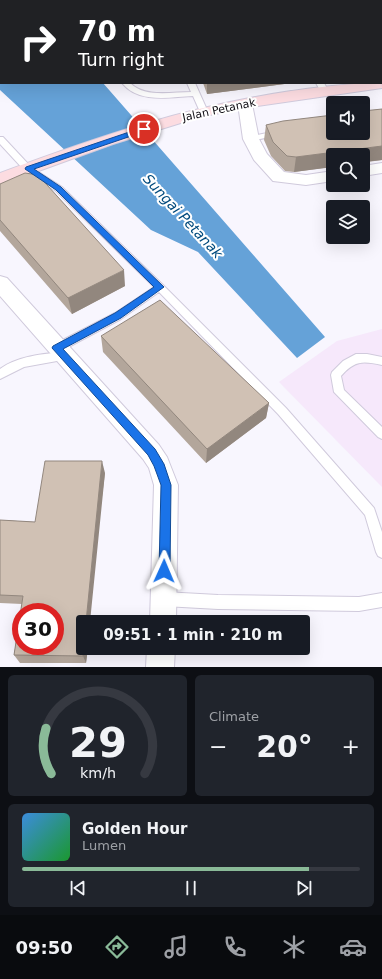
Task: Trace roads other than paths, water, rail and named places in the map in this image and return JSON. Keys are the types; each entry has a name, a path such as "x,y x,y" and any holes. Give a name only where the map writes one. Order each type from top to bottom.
{"street":[{"name":"Jalan Petanak","path":"0,179 60,157 158,125 204,112 322,88 370,84"},
{"path":"245,104 251,139 260,156 280,176 306,180 326,177"},
{"path":"370,170 382,168"},
{"path":"0,283 60,352 151,452 159,464 166,485 163,615"},
{"path":"160,667 161,655"}],"lane":[{"path":"127,84 132,90 145,95 195,94"},
{"path":"191,84 204,112"},
{"path":"251,139 285,131"},
{"path":"0,139 28,169 59,189 160,287 282,411 370,512 382,552"},
{"path":"0,375 6,370 28,360 60,352 118,316 160,287"},
{"path":"382,361 362,357 345,362 336,375 339,392 382,434"},
{"path":"164,599 218,602 359,604 382,600"}],"water":[{"name":"Sungai Petanak","path":"0,84 104,84 325,337 297,358 198,252 151,230 0,90"}]}
